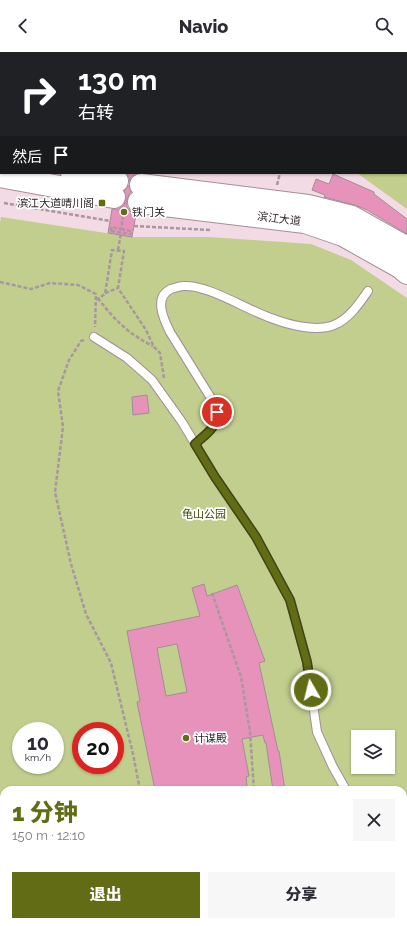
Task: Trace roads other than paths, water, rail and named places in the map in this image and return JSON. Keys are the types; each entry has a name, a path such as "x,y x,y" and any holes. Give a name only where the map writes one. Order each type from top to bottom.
{"main road":[{"path":"0,176 116,189 75,174"},
{"name":"滨江大道","path":"407,248 352,217 308,206 140,194 305,222 343,236 400,267 407,273"}],"lane":[{"path":"195,444 212,429 215,424 217,412 214,403 170,332 165,321 161,305 163,295 168,290 182,286 199,287 271,318 306,326 319,327 334,325 344,320 356,308 368,291"},
{"path":"94,337 127,358 152,380 182,422 215,477 256,537 290,600 307,662 317,732 344,786"}],"place":[{"name":"滨江大道晴川阁","path":"102,203"},
{"name":"铁门关","path":"124,212"},
{"name":"计谋殿","path":"186,738"}],"park label":[{"name":"龟山公园","path":"204,514"}]}
